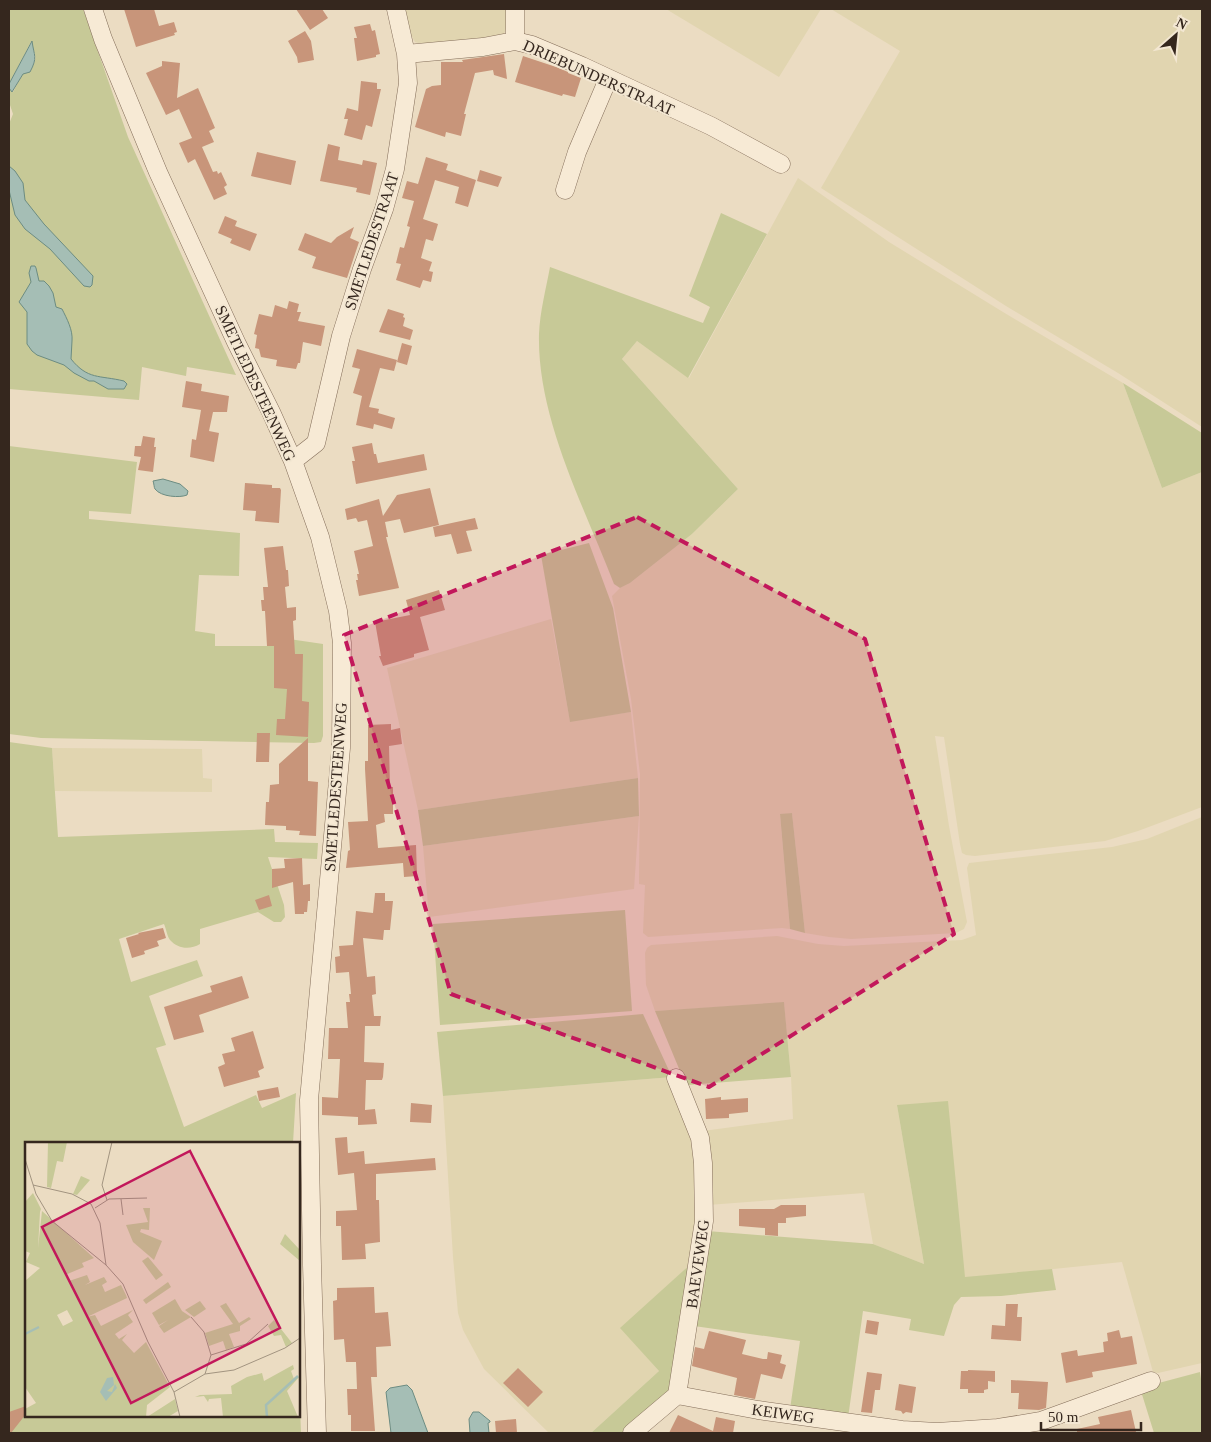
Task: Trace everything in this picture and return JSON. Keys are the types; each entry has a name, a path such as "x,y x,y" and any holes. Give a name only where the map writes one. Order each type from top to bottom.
{"street":[{"name":"SMETLEDESTEENWEG","path":"93,9 158,172 293,461 320,537 338,611 342,642 341,748 309,1100 317,1433"},
{"name":"SMETLEDESTRAAT","path":"293,461 316,444 341,336 362,269 384,209 395,168 408,83 406,54 396,9"},
{"path":"515,9 515,41"},
{"name":"DRIEBUNDERSTRAAT","path":"406,54 483,47 515,41 532,45 711,126 781,164"},
{"path":"565,190 577,152 608,79"},
{"name":"BAEVEWEG","path":"676,1078 700,1138 704,1163 704,1221 677,1395"},
{"name":"KEIWEG","path":"677,1395 758,1410 902,1430 937,1432 998,1428 1041,1421 1150,1381"},
{"path":"632,1433 677,1395"}],"highlighted area":[{"path":"637,517 865,639 954,934 709,1087 451,994 344,635"}],"shaded area":[{"path":"402,9 510,9 509,21 504,34 493,38 426,45 415,42"},
{"path":"666,9 821,9 779,77"},
{"path":"831,9 1202,9 1202,427 1118,373 1006,306 821,188 900,51"},
{"path":"798,178 889,242 1123,383 1162,488 1202,472 1202,807 1105,841 975,856 966,855 962,853 960,844 944,737 935,736 967,922 964,929 956,933 851,939 805,933 792,813 780,815 790,929 648,937 643,933 645,885 639,884 640,774 631,699 612,596 692,534 738,489 622,359 637,341 689,378"},
{"path":"551,619 570,721 631,712 638,778 418,810 387,668"},
{"path":"52,748 202,749 203,778 212,779 212,792 55,791"},
{"path":"639,816 634,889 429,917 423,846"},
{"path":"1202,817 1202,1363 1158,1373 1153,1372 1122,1262 965,1278 897,1105 924,1264 873,1244 864,1193 708,1205 703,1131 793,1119 784,1003 655,1011 646,985 645,953 647,948 651,945 777,936 818,944 844,946 962,940 976,935 967,868 969,863 1112,847 1147,839"},
{"path":"672,1077 698,1151 694,1261 621,1328 659,1371 591,1433 549,1433 484,1369 463,1330 458,1313 453,1257 443,1096"}],"green space":[{"path":"9,9 83,9 128,137 236,375 187,367 186,376 142,367 139,400 9,389 9,124 13,114 9,102 9,88 13,92 23,73 30,72 35,57 31,42 9,84"},
{"path":"721,213 767,234 688,378 637,341 622,359 738,489 692,534 630,583 620,588 614,584 564,461 546,398 540,366 539,334 550,267 703,323 710,307 689,296"},
{"path":"1123,383 1202,433 1202,472 1162,488"},
{"path":"9,446 137,462 131,514 89,511 89,519 240,533 239,576 199,575 195,631 215,634 215,646 281,646 289,639 323,644 323,736 321,742 41,738 9,734"},
{"path":"589,543 613,608 631,712 570,722 541,555"},
{"path":"9,742 52,748 58,837 274,829 275,842 318,843 317,859 268,857 284,905 285,917 281,922 274,922 258,912 200,929 200,944 188,948 180,947 170,940 164,924 119,939 131,982 197,960 203,976 149,996 166,1045 156,1048 184,1127 256,1095 262,1108 296,1093 293,1142 25,1142 25,1417 300,1417 300,1407 301,1433 9,1433"},
{"path":"638,778 639,816 423,846 418,810"},
{"path":"792,813 805,933 790,929 780,814"},
{"path":"625,910 632,1011 440,1025 433,924"},
{"path":"784,1002 791,1077 688,1085 685,1083 655,1011"},
{"path":"643,1014 672,1077 443,1096 437,1032"},
{"path":"948,1101 965,1277 1052,1269 1056,1290 1001,1296 961,1297 954,1305 944,1336 909,1330 911,1319 863,1311 848,1418 790,1409 800,1341 694,1326 707,1231 873,1244 924,1264 897,1105"},
{"path":"694,1261 670,1394 627,1433 591,1433 659,1371 620,1328"},
{"path":"1200,1372 1202,1386 1202,1433 1154,1433 1140,1388"}],"water":[{"path":"32,41 35,56 34,63 30,72 23,74 12,92 9,84"},
{"path":"9,166 23,183 25,200 44,224 93,276 90,287 84,286 50,249 25,229 15,215 9,190"},
{"path":"31,266 35,266 39,281 44,281 49,286 53,293 56,307 62,309 68,321 72,337 71,359 77,366 89,374 124,381 127,384 124,389 108,389 74,373 64,365 37,355 32,351 27,344 27,312 19,302 31,282 29,273"},
{"path":"163,479 180,484 188,491 187,495 171,496 158,492 153,481"},
{"path":"407,1385 412,1390 428,1433 391,1433 386,1392 390,1388"},
{"path":"473,1412 479,1412 490,1421 488,1423 489,1433 470,1433 469,1419"}],"building":[{"path":"124,9 154,9 159,26 174,22 177,32 174,33 175,35 136,47"},
{"path":"296,9 322,9 328,18 310,30"},
{"path":"370,24 372,31 375,30 380,54 376,55 376,57 357,61 354,38 357,38 354,27"},
{"path":"305,31 311,41 314,60 298,63 297,57 288,41"},
{"path":"504,54 507,79 494,75 493,70 475,73 464,114 466,114 461,136 446,132 445,137 415,127 426,89 441,85 441,62 463,62 462,60"},
{"path":"523,56 581,78 575,97 563,94 562,96 515,82"},
{"path":"162,61 180,63 177,98 198,88 215,128 209,131 214,142 202,147 213,172 217,171 218,174 221,172 227,185 224,187 227,194 214,200 195,159 188,163 179,143 192,138 179,109 166,115 146,73 162,66"},
{"path":"361,81 377,83 377,89 381,89 372,127 366,125 362,140 344,135 348,119 344,119 347,108 358,111"},
{"path":"328,144 340,147 338,160 362,165 363,160 377,163 370,195 356,192 357,188 320,181"},
{"path":"257,152 296,161 291,185 251,176"},
{"path":"426,157 448,164 446,170 476,180 468,207 455,203 459,187 435,180 423,219 438,224 433,241 426,239 421,258 432,262 429,271 433,272 431,282 423,280 420,288 396,280 401,264 396,263 400,247 404,248 410,227 407,226 414,201 402,198 407,181 418,184"},
{"path":"480,170 502,177 498,187 477,181"},
{"path":"225,216 237,221 235,226 257,234 250,251 230,243 232,239 218,233"},
{"path":"354,227 350,238 359,242 347,278 312,268 316,257 298,250 305,233 331,243"},
{"path":"289,301 299,304 297,312 301,312 298,321 325,326 321,346 303,342 300,363 298,363 296,369 276,366 277,360 261,357 259,349 255,348 257,335 254,334 259,314 272,317 275,305 287,309"},
{"path":"388,309 404,314 403,326 413,330 410,340 379,332"},
{"path":"402,343 412,346 407,365 397,362"},
{"path":"357,349 397,360 394,371 380,368 369,407 379,409 378,413 395,418 392,429 374,424 373,429 356,425 362,396 353,393 360,369 352,367"},
{"path":"186,381 202,384 201,391 229,396 227,412 213,412 209,431 219,433 214,462 190,457 192,439 196,440 201,410 182,407"},
{"path":"143,436 155,438 154,447 156,447 153,472 138,470 141,457 134,456 135,446 141,446"},
{"path":"372,443 378,463 424,454 427,470 356,484 352,461 355,461 352,447"},
{"path":"245,483 272,485 272,488 280,488 279,523 255,521 256,511 243,510"},
{"path":"430,488 439,525 404,533 400,519 385,522 388,537 386,537 399,588 359,596 356,580 358,580 357,574 359,574 354,551 373,546 367,520 358,522 356,518 347,520 345,509 379,499 383,516 397,495"},
{"path":"475,518 478,529 466,531 472,551 457,554 451,534 435,537 433,527"},
{"path":"283,546 286,570 288,570 289,586 285,587 287,608 296,607 296,620 293,621 295,654 303,654 302,701 309,702 308,737 276,735 277,719 285,719 287,689 274,688 274,646 267,646 265,611 262,611 261,600 264,600 263,587 268,587 264,548"},
{"path":"439,590 445,610 420,617 429,650 414,654 414,657 383,666 379,656 381,656 375,622 410,615 406,600"},
{"path":"391,724 391,730 400,728 402,744 389,746 390,787 393,787 393,814 384,814 385,822 376,825 378,848 416,845 417,876 404,877 403,863 346,868 348,851 350,850 348,822 368,821 365,761 368,761 368,725"},
{"path":"257,733 270,733 269,762 256,762"},
{"path":"308,738 308,781 318,782 316,836 299,835 300,831 286,830 286,826 265,825 266,802 269,802 270,785 279,784 279,764"},
{"path":"302,858 303,885 310,884 310,901 308,901 307,912 295,914 293,882 272,888 272,869 285,868 284,859"},
{"path":"375,893 385,893 385,901 393,901 390,930 384,930 383,940 363,938 367,977 375,976 376,994 372,995 374,1016 381,1016 380,1026 365,1026 364,1062 384,1063 383,1077 382,1080 366,1080 365,1110 375,1109 377,1124 358,1125 358,1117 322,1115 322,1097 338,1098 340,1059 328,1059 329,1028 348,1028 346,1002 350,1002 349,994 351,994 349,972 336,973 335,957 340,956 339,946 353,945 356,911 373,913"},
{"path":"269,895 272,906 259,910 255,900"},
{"path":"163,928 166,938 157,941 159,946 144,951 145,954 132,958 126,938 138,933"},
{"path":"242,976 249,998 199,1015 204,1032 174,1040 164,1007 212,992 210,986"},
{"path":"253,1031 264,1068 258,1071 260,1077 224,1087 218,1067 225,1064 222,1054 235,1051 231,1038"},
{"path":"278,1087 280,1097 259,1101 257,1091"},
{"path":"721,1097 721,1100 748,1098 748,1112 729,1114 729,1118 706,1119 705,1099"},
{"path":"411,1103 432,1105 431,1123 410,1122"},
{"path":"347,1137 348,1153 364,1151 365,1164 435,1158 436,1170 376,1174 376,1200 379,1200 380,1242 365,1244 366,1259 342,1260 341,1226 336,1226 336,1211 357,1210 354,1173 338,1175 335,1138"},
{"path":"781,1205 806,1205 806,1216 786,1218 786,1223 778,1223 778,1236 765,1235 765,1228 739,1226 739,1209 774,1209"},
{"path":"374,1287 375,1313 388,1312 391,1346 376,1347 377,1377 371,1377 375,1431 351,1431 351,1415 348,1415 347,1389 357,1389 356,1362 346,1362 344,1339 334,1340 333,1301 337,1300 337,1288"},
{"path":"1006,1304 1018,1304 1017,1317 1022,1317 1021,1341 991,1339 992,1325 1005,1326"},
{"path":"867,1320 879,1322 877,1335 865,1333"},
{"path":"1119,1330 1121,1338 1132,1336 1137,1364 1092,1372 1093,1377 1066,1383 1061,1353 1077,1350 1078,1356 1104,1352 1103,1342 1108,1341 1107,1333"},
{"path":"709,1331 746,1340 742,1354 763,1359 767,1359 768,1352 782,1355 780,1363 786,1365 782,1379 761,1374 755,1399 734,1395 737,1378 692,1366 695,1347 704,1349"},
{"path":"518,1368 543,1392 528,1407 503,1383"},
{"path":"961,1371 995,1371 995,1382 988,1381 988,1389 984,1390 984,1393 968,1393 968,1389 960,1389"},
{"path":"867,1372 882,1374 880,1390 875,1390 872,1413 861,1412"},
{"path":"1011,1380 1048,1382 1046,1408 1039,1410 1018,1409 1019,1393 1011,1393"},
{"path":"899,1384 916,1387 912,1413 906,1412 903,1414 901,1411 895,1410"},
{"path":"25,1406 25,1415 11,1433 9,1433 9,1412"},
{"path":"1131,1410 1136,1432 1077,1433 1077,1429 1100,1424 1098,1417"},
{"path":"678,1415 713,1431 716,1417 735,1421 733,1433 669,1433"},
{"path":"516,1419 517,1433 496,1433 495,1421"}]}
